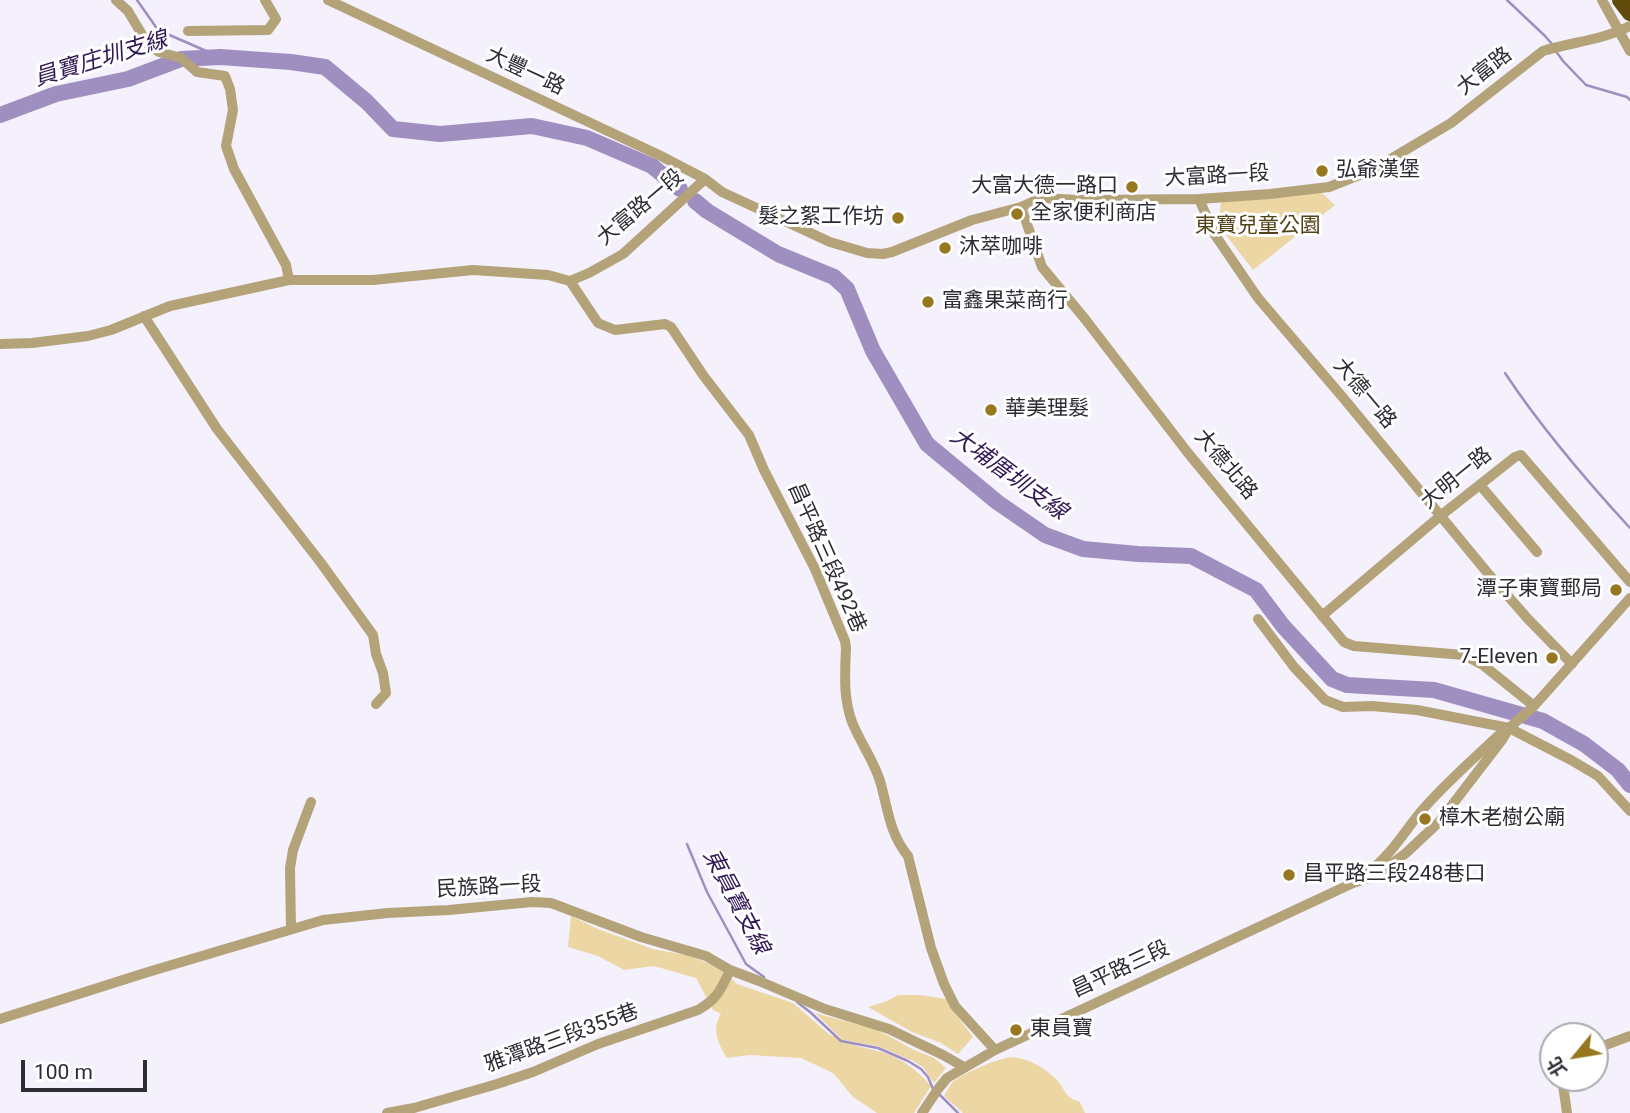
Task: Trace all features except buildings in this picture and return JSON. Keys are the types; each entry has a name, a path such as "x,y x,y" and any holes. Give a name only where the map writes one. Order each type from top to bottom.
{"highway":[{"path":"1620,0 1630,13"}],"street":[{"path":"116,0 128,11 147,43 159,52 181,58 197,72 225,76 233,110 226,146 234,169 286,265 289,280"},
{"path":"188,31 268,30 276,19 265,0"},
{"name":"大豐一路","path":"328,0 705,178"},
{"path":"1602,0 1630,51"},
{"name":"大富路","path":"1373,170 1451,123 1543,51 1619,32 1630,26"},
{"name":"大富路一段","path":"570,281 623,254 705,178 722,192 830,242 866,253 883,254 972,220 1021,207 1041,198 1199,199 1270,194 1329,187 1373,170"},
{"name":"大德一路","path":"1199,199 1215,234 1258,298 1440,517 1515,604 1572,664"},
{"name":"大德北路","path":"1021,207 1042,267 1188,453 1345,642 1354,646 1464,655 1483,665 1534,706"},
{"path":"0,344 88,336 111,330 170,306 289,280 373,280 473,270 548,275 570,281"},
{"name":"昌平路三段492巷","path":"570,281 598,323 615,330 665,324 671,327 703,375 749,435 815,569 845,641 844,692 852,722 879,779 898,845 908,856 931,948 944,984 955,1006 995,1050"},
{"path":"144,316 217,429 373,635 386,693 376,704"},
{"name":"大明一路","path":"1322,616 1440,517 1521,454 1630,582"},
{"path":"1480,485 1537,552"},
{"name":"昌平路三段","path":"1353,883 1390,852 1438,792 1534,706 1630,598"},
{"path":"1258,619 1294,667 1325,700 1343,707 1372,706 1417,710 1509,729 1598,776 1630,811"},
{"name":"昌平路三段","path":"922,1113 947,1079 995,1050 1353,883 1372,877 1389,866 1439,822 1509,729"},
{"path":"291,929 290,868 293,850 311,802"},
{"name":"民族路一段","path":"0,1019 136,975 323,920 542,902 641,937 706,956 730,970 825,1009 888,1028 964,1067"},
{"name":"雅潭路三段355巷","path":"387,1113 497,1084 598,1044 698,1010 719,995 730,970"},
{"path":"1609,1044 1630,1036"},
{"path":"1564,1092 1567,1113"}],"green space":[{"name":"東寶兒童公園","path":"1321,192 1335,205 1253,270 1222,230 1219,220 1221,201"},
{"path":"571,916 653,949 690,956 720,968 737,984 793,1003 830,1035 842,1039 815,1013 874,1029 934,1058 946,1068 934,1083 923,1067 913,1061 878,1046 843,1040 898,1059 913,1068 931,1086 914,1113 877,1113 853,1097 833,1073 801,1058 749,1055 727,1058 716,1031 721,1014 713,1010 696,978 654,966 624,970 598,956 568,947"},
{"path":"898,995 947,999 973,1037 958,1054 868,1007"},
{"path":"1011,1057 1030,1061 1046,1071 1067,1095 1080,1102 1085,1113 963,1113 944,1096 953,1082 965,1075 989,1063"}],"waterway":[{"path":"137,0 158,30 220,57"},
{"path":"1507,0 1552,44"},
{"path":"1555,50 1586,85 1630,100"},
{"name":"員寶庄圳支線","path":"0,115 56,94 128,79 181,59 220,57 291,62 325,67 367,102 393,129 440,134 532,126 587,138 652,166 680,189"},
{"name":"大埔厝圳支線","path":"695,201 778,254 834,277 847,289 873,351 927,444 997,502 1045,535 1083,549 1191,556 1256,590 1283,626 1332,679 1347,685 1434,690 1543,721 1584,744 1618,770 1630,785"},
{"path":"1505,373 1564,453 1630,528"},
{"name":"東員寶支線","path":"687,844 707,892 746,964 764,977"},
{"name":"東員寶支線","path":"797,1002 841,1041 878,1048 921,1069 933,1089"},
{"name":"東員寶支線","path":"938,1093 958,1113"}],"place":[{"name":"弘爺漢堡","path":"1322,171"},
{"name":"大富大德一路口","path":"1132,187"},
{"name":"全家便利商店","path":"1017,214"},
{"name":"髮之絮工作坊","path":"898,218"},
{"name":"沐萃咖啡","path":"945,248"},
{"name":"富鑫果菜商行","path":"928,302"},
{"name":"華美理髮","path":"991,410"},
{"name":"潭子東寶郵局","path":"1616,590"},
{"name":"7-Eleven","path":"1552,658"},
{"name":"樟木老樹公廟","path":"1425,819"},
{"name":"昌平路三段248巷口","path":"1289,875"},
{"name":"東員寶","path":"1016,1030"}]}
